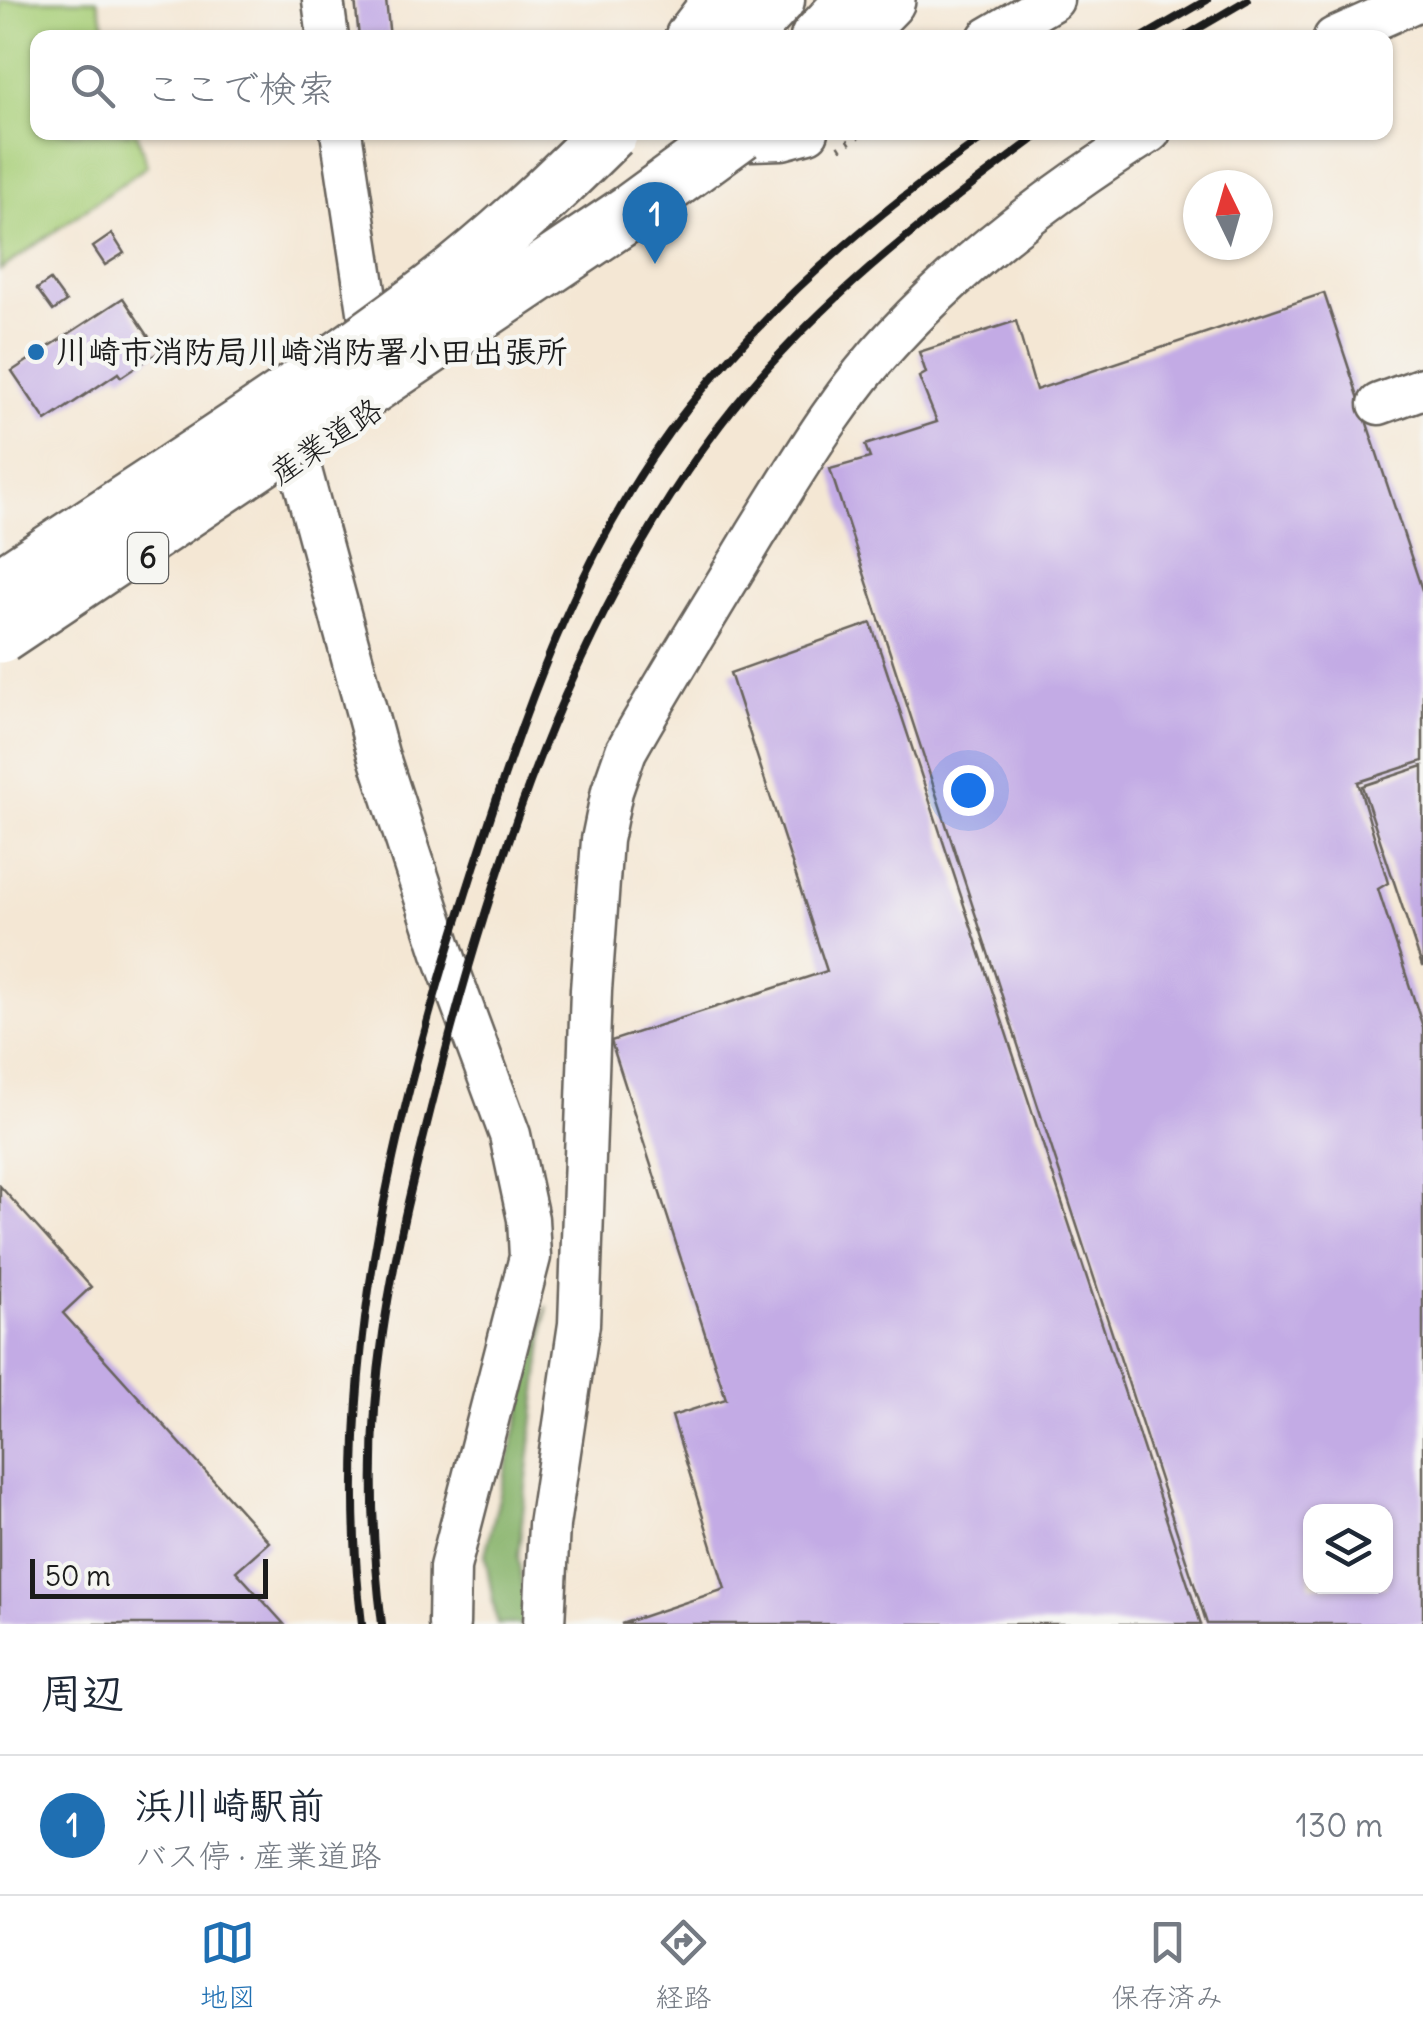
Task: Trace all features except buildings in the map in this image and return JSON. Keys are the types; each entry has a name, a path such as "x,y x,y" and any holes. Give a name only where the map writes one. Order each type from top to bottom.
{"highway":[{"path":"698,30 722,0"},
{"path":"858,30 886,0"},
{"path":"0,583 311,378 435,289 540,201 602,140"},
{"path":"0,636 632,211 715,140"}],"main road":[{"path":"751,30 779,0"},
{"path":"823,30 851,0"},
{"name":"6","path":"0,583 277,376 369,318 622,140"},
{"name":"産業道路","path":"0,656 603,256 662,208 717,140"}],"street":[{"path":"324,0 327,30"},
{"path":"1001,30 1052,0"},
{"path":"1352,30 1419,0"},
{"path":"342,140 369,318"},
{"path":"544,1624 549,1526 578,1324 591,990 602,840 612,790 626,750 811,444 892,338 945,284 1056,195 1138,140"},
{"path":"277,376 296,462 378,754 429,912 510,1135 528,1219 530,1257 450,1567 448,1624"},
{"path":"1379,404 1423,388"}],"green space":[{"path":"0,0 97,0 106,30 30,30 30,140 139,140 147,166 0,270"},
{"path":"547,1306 518,1556 527,1624 497,1624 485,1554"}],"railway":[{"path":"1155,30 1207,0"},
{"path":"1196,30 1247,0"},
{"path":"362,1624 354,1524 355,1425 364,1325 379,1226 400,1128 453,935 522,725 567,613 622,505 654,454 723,366 831,258 910,192 981,140"},
{"path":"382,1624 373,1515 373,1442 388,1298 418,1160 467,973 520,808 552,727 626,571 670,496 754,383 871,267 1032,140"}],"place":[{"name":"浜川崎駅前","path":"655,264"},
{"name":"川崎市消防局川崎消防署小田出張所","path":"36,352"}]}
